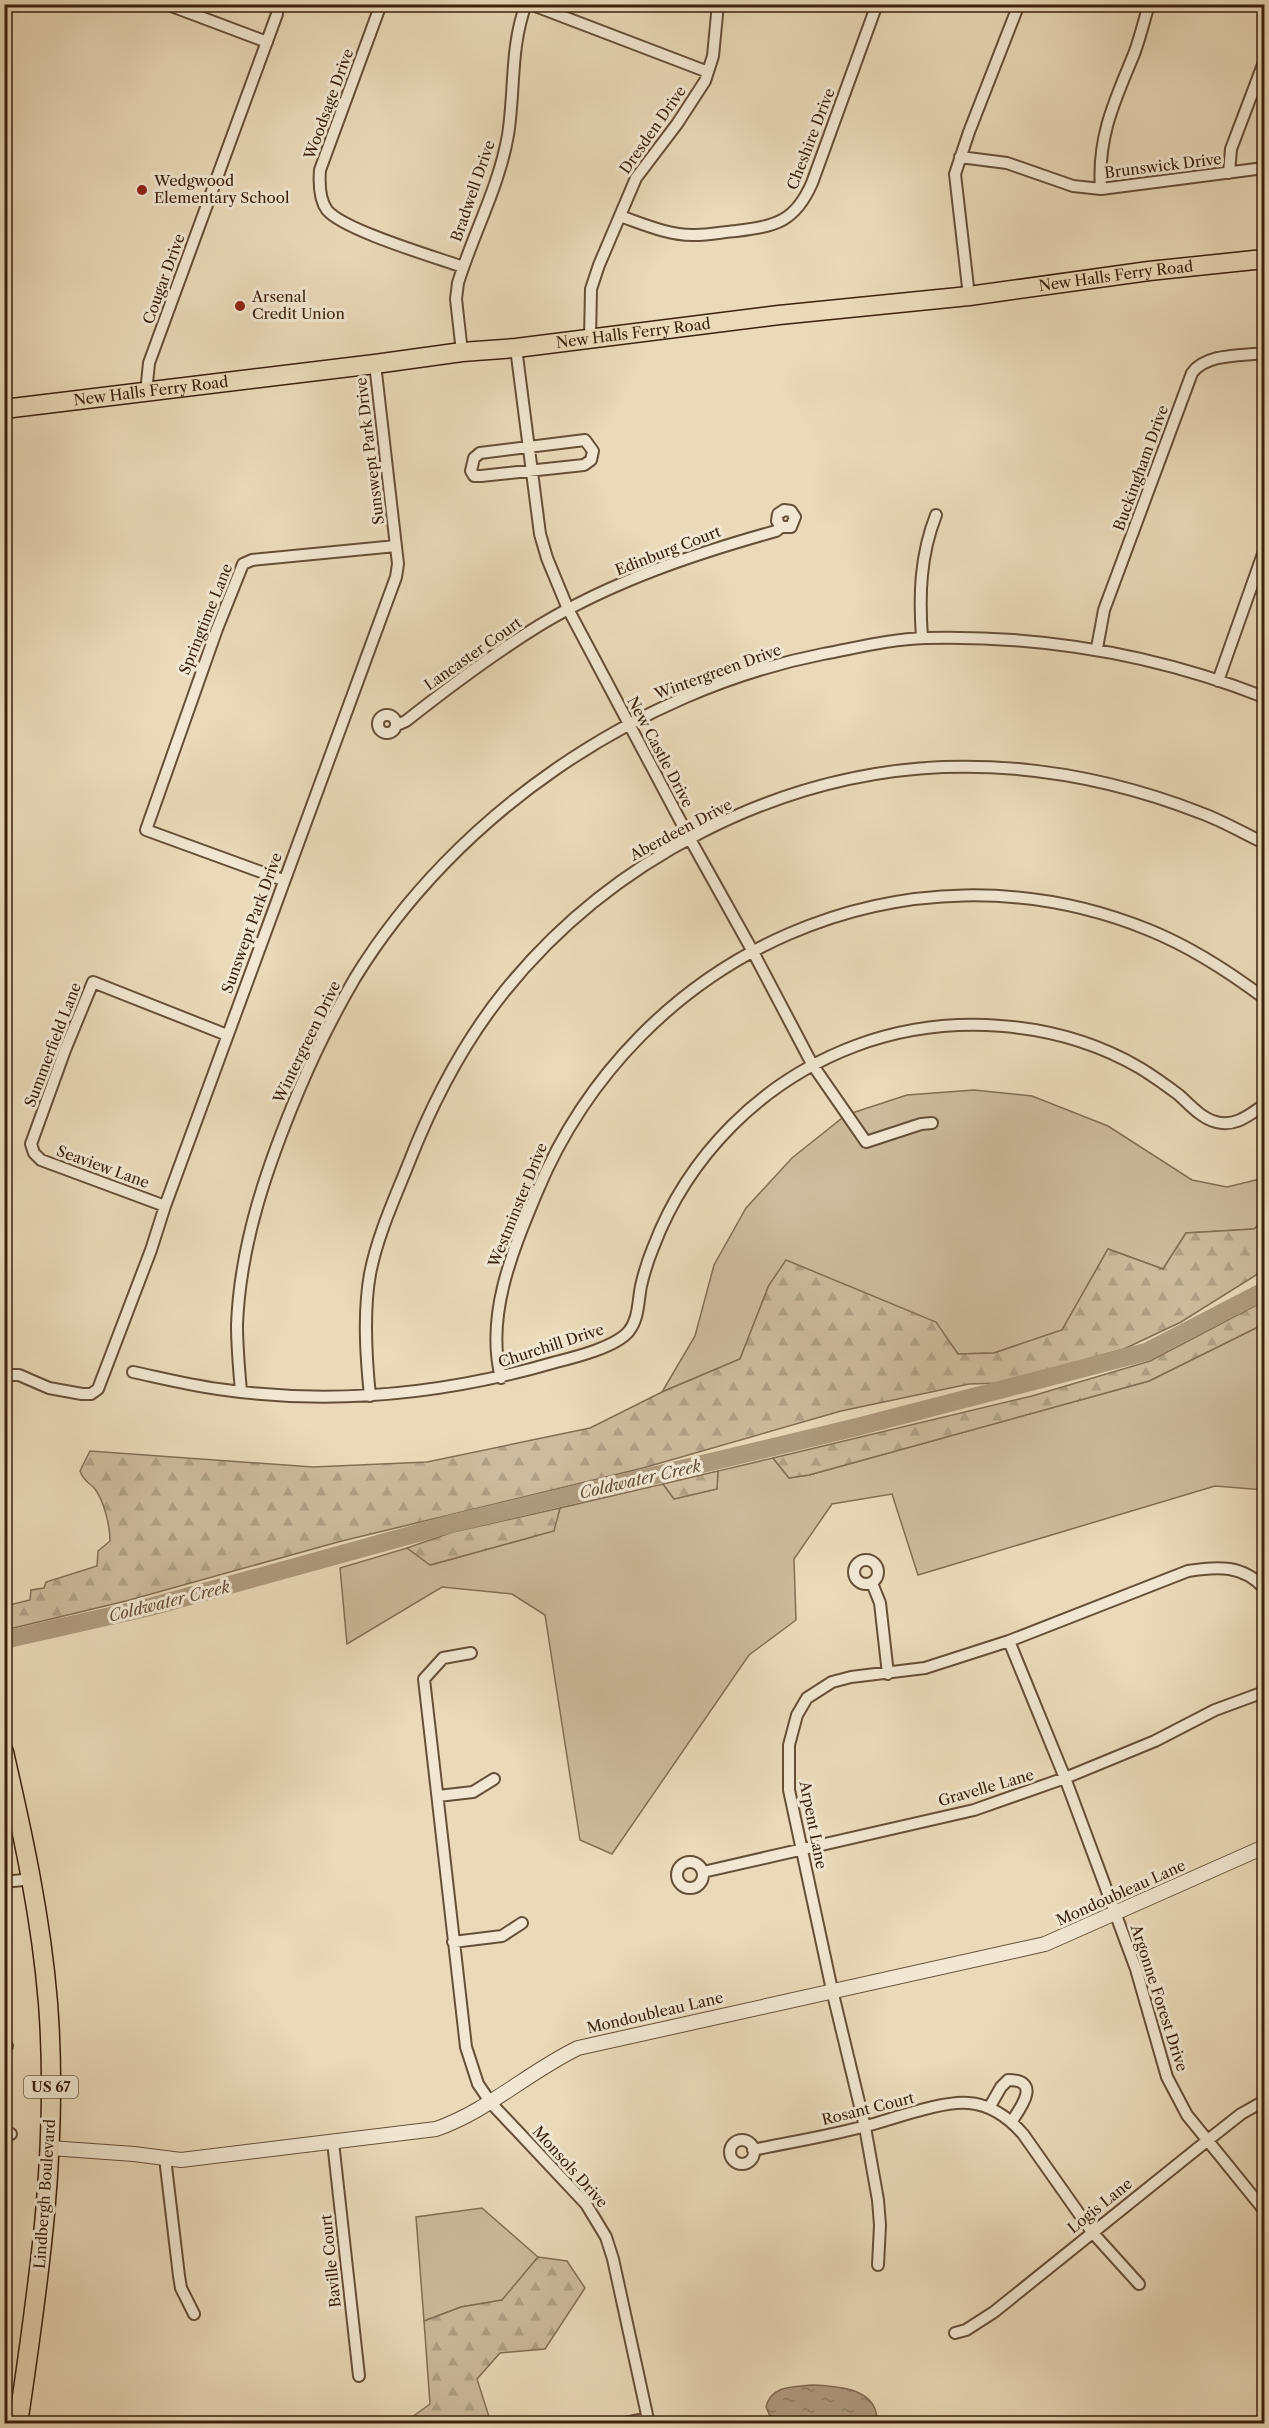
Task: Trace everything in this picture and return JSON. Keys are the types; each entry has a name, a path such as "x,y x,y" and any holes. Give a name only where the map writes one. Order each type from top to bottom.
{"main road":[{"name":"New Halls Ferry Road","path":"4,409 462,352 516,348 769,316 969,296 1149,271 1264,259"},
{"name":"Lindbergh Boulevard","path":"4,1752 32,1879 48,2004 51,2084 50,2148 42,2252 18,2424"}],"street":[{"path":"166,4 267,42"},
{"name":"Cougar Drive","path":"146,393 150,363 277,14 277,4"},
{"name":"Woodsage Drive","path":"381,4 320,170 321,196 327,210 353,228 463,267"},
{"path":"528,4 708,72"},
{"name":"Bradwell Drive","path":"462,352 456,299 463,267 503,157 508,134 516,37 528,4"},
{"name":"Dresden Drive","path":"590,339 591,289 636,178 698,93 708,72 716,38 717,4"},
{"name":"Cheshire Drive","path":"620,216 660,230 695,235 765,227 789,216 807,196 813,183 877,4"},
{"path":"969,296 955,174 1019,4"},
{"path":"1101,189 1100,172 1108,119 1116,92 1135,52 1149,4"},
{"path":"1229,173 1232,149 1264,62"},
{"name":"Brunswick Drive","path":"960,158 1007,163 1073,186 1101,189 1264,168"},
{"name":"New Castle Drive","path":"516,348 540,534 547,558 568,609 690,839 812,1064 866,1142 921,1124 932,1123"},
{"name":"Buckingham Drive","path":"1097,648 1104,610 1192,373 1198,364 1208,360 1264,353"},
{"name":"Sunswept Park Drive","path":"4,1375 19,1374 50,1388 82,1395 92,1394 98,1389 151,1250 283,880 392,591 398,564 375,364"},
{"path":"585,440 593,452 591,460 584,465 533,472 474,476 471,471 474,458 480,453 530,445 585,440"},
{"path":"922,638 920,575 929,533 936,515"},
{"name":"Edinburg Court","path":"568,609 657,568 727,544 776,531 781,526"},
{"name":"Springtime Lane","path":"283,880 146,830 213,640 243,564 252,560 396,546"},
{"path":"1218,681 1264,556"},
{"name":"Lancaster Court","path":"397,725 406,721 514,641 568,609"},
{"name":"Wintergreen Drive","path":"241,1391 237,1325 241,1279 257,1207 284,1126 311,1062 357,976 414,899 476,833 549,774 629,725 694,694 775,666 841,651 922,638 1011,639 1097,648 1168,664 1264,697"},
{"name":"Aberdeen Drive","path":"370,1396 367,1334 370,1275 376,1251 425,1122 454,1068 498,999 549,943 586,908 626,878 690,839 769,803 827,784 881,773 942,767 982,767 1037,772 1136,790 1202,813 1264,843"},
{"name":"Westminster Drive","path":"501,1378 496,1360 495,1340 496,1321 504,1282 522,1227 561,1140 593,1091 632,1043 669,1007 752,950 795,931 880,905 958,897 1030,899 1085,910 1149,930 1224,969 1264,998"},
{"name":"Summerfield Lane","path":"34,1153 31,1144 65,1050 93,982 227,1035"},
{"name":"Churchill Drive","path":"133,1372 220,1390 300,1396 370,1396 501,1378 583,1355 621,1338 629,1330 636,1318 645,1269 662,1223 699,1162 730,1126 782,1083 812,1064 856,1046 895,1034 954,1026 1001,1026 1023,1029 1072,1040 1119,1058 1140,1068 1177,1094 1204,1117 1226,1124 1236,1123 1264,1104"},
{"name":"Seaview Lane","path":"34,1153 41,1160 165,1206"},
{"name":"Arpent Lane","path":"878,2265 880,2225 878,2200 865,2127 832,1990 789,1790 789,1745 797,1715 807,1698 832,1682 851,1677 925,1668 1009,1641 1188,1571 1205,1568 1238,1570 1250,1576 1264,1588"},
{"path":"872,1583 880,1603 888,1674"},
{"name":"Argonne Forest Drive","path":"1009,1641 1065,1778 1136,1969 1167,2077 1187,2115 1264,2210"},
{"name":"Monsols Drive","path":"471,1653 443,1658 424,1679 466,2047 478,2084 491,2103 586,2204 606,2237 614,2259 649,2421"},
{"name":"Gravelle Lane","path":"703,1872 974,1810 1065,1778 1155,1741 1215,1710 1264,1692"},
{"path":"438,1796 473,1792 494,1779"},
{"name":"Mondoubleau Lane","path":"50,2148 181,2160 333,2142 411,2130 436,2129 491,2103 556,2058 578,2048 1046,1944 1264,1847"},
{"path":"4,1882 32,1879"},
{"path":"453,1942 502,1936 522,1923"},
{"path":"989,2108 1001,2087 1008,2080 1017,2080 1024,2084 1027,2090 1025,2099 1012,2121"},
{"name":"Logis Lane","path":"955,2333 966,2330 994,2312 1241,2114 1264,2101"},
{"name":"Rosant Court","path":"753,2150 865,2127 908,2114 967,2102 989,2108 1012,2121 1092,2232 1139,2284"},
{"name":"Baville Court","path":"333,2142 359,2376"},
{"path":"165,2158 181,2289 194,2314"},
{"path":"620,2424 649,2421"}],"green space":[{"path":"974,1090 1032,1096 1108,1126 1192,1180 1227,1187 1264,1178 1264,1219 1255,1229 1186,1233 1163,1269 1108,1249 1062,1330 994,1353 958,1354 935,1322 769,1285 740,1359 662,1392 695,1336 714,1265 746,1208 792,1158 846,1115 907,1095"},
{"path":"1264,1219 1264,1270 1181,1322 1124,1349 1000,1383 969,1384 841,1411 643,1468 338,1542 126,1601 5,1630 5,1606 30,1600 31,1590 44,1588 46,1582 97,1566 98,1551 110,1541 108,1521 101,1500 80,1471 90,1451 313,1467 427,1462 590,1428 662,1392 740,1359 769,1285 786,1260 936,1322 958,1354 994,1353 1062,1330 1108,1249 1163,1269 1186,1233 1254,1229"},
{"path":"1264,1301 1264,1324 1149,1381 809,1475 789,1478 773,1458 1032,1396 1150,1361"},
{"path":"1264,1324 1264,1490 1215,1486 918,1575 892,1494 832,1504 794,1559 796,1620 749,1655 612,1854 580,1840 545,1615 512,1594 442,1587 347,1644 340,1568 407,1548 431,1565 553,1531 560,1508 663,1484 674,1499 717,1489 718,1471 773,1458 789,1478 809,1475 1149,1381"},
{"path":"718,1471 717,1489 674,1499 663,1484"},
{"path":"560,1508 554,1531 430,1565 407,1548 453,1532"},
{"path":"482,2208 538,2257 503,2300 461,2307 424,2321 416,2217"},
{"path":"538,2257 567,2261 585,2288 545,2349 500,2353 477,2379 491,2423 404,2423 430,2404 424,2321 461,2307 502,2300"}],"water":[{"path":"812,2385 845,2388 864,2396 876,2411 877,2423 777,2423 770,2416 766,2407 778,2391 784,2388"}],"waterway":[{"name":"Coldwater Creek","path":"4,1640 150,1607 454,1523 857,1427 1146,1352 1264,1291"}],"place":[{"name":"Wedgwood Elementary School","path":"142,190"},
{"name":"Arsenal Credit Union","path":"240,306"}]}
